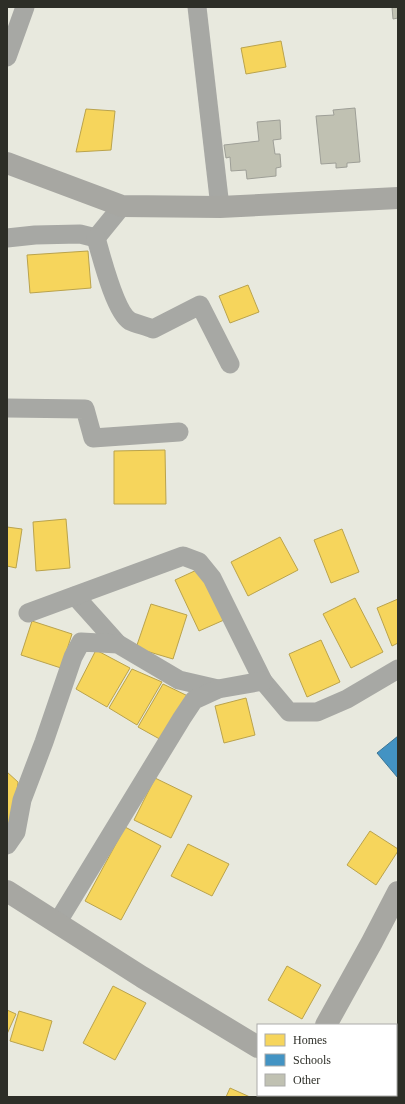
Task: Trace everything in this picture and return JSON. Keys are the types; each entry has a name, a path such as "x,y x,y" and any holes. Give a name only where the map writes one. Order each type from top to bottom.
{"street":[{"path":"7,57 25,7"},
{"path":"197,7 220,207"},
{"path":"7,163 122,206 220,207 398,198"},
{"path":"96,238 122,206"},
{"path":"7,238 34,235 80,234 96,238"},
{"path":"96,238 105,272 117,302 128,320 153,329 200,306 230,364"},
{"path":"7,408 84,409 93,438 179,432"},
{"path":"28,613 183,556 200,562 212,578 263,682 289,712 317,712 347,699 398,669"},
{"path":"75,596 118,644 179,680 218,689"},
{"path":"7,845 16,832 22,800 44,742 72,657 81,642 118,644"},
{"path":"57,924 194,700 218,689 263,682"},
{"path":"7,892 142,977 257,1045"},
{"path":"327,1024 398,892"}],"building: Homes":[{"path":"281,41 286,67 246,74 241,48"},
{"path":"86,109 115,111 111,150 76,152"},
{"path":"88,251 91,288 30,293 27,255"},
{"path":"248,285 259,312 230,323 219,296"},
{"path":"165,450 166,504 114,504 114,451"},
{"path":"66,519 70,568 36,571 33,522"},
{"path":"7,527 22,529 16,568 7,566"},
{"path":"342,529 359,572 331,583 314,540"},
{"path":"280,537 298,570 248,596 231,562"},
{"path":"201,568 224,620 199,631 175,580"},
{"path":"355,598 383,652 351,668 323,614"},
{"path":"398,599 398,643 392,646 377,608"},
{"path":"151,604 187,615 173,659 136,648"},
{"path":"32,621 72,634 61,668 21,655"},
{"path":"321,640 340,682 307,697 289,654"},
{"path":"96,650 130,668 107,707 76,689"},
{"path":"132,669 162,682 137,725 109,708"},
{"path":"163,684 192,698 165,742 138,727"},
{"path":"246,698 255,735 224,743 215,706"},
{"path":"7,772 18,782 14,817 7,826"},
{"path":"155,778 192,796 171,838 134,820"},
{"path":"125,827 161,846 121,920 85,901"},
{"path":"370,831 398,849 376,885 347,865"},
{"path":"188,844 229,864 212,896 171,876"},
{"path":"287,966 321,985 302,1019 268,1000"},
{"path":"113,986 146,1003 115,1060 83,1043"},
{"path":"7,1010 16,1014 7,1034"},
{"path":"19,1011 52,1021 43,1051 10,1041"},
{"path":"230,1088 250,1097 226,1097"}],"building: Schools":[{"path":"398,736 398,778 377,753"}],"building: Other":[{"path":"392,7 398,7 398,18 393,19"},
{"path":"355,108 360,162 347,163 347,167 336,168 336,163 321,164 316,116 334,115 333,110"},
{"path":"280,120 281,139 273,140 275,154 280,154 281,167 276,168 276,176 247,179 246,170 231,171 230,157 226,158 224,145 259,141 257,122"}]}
